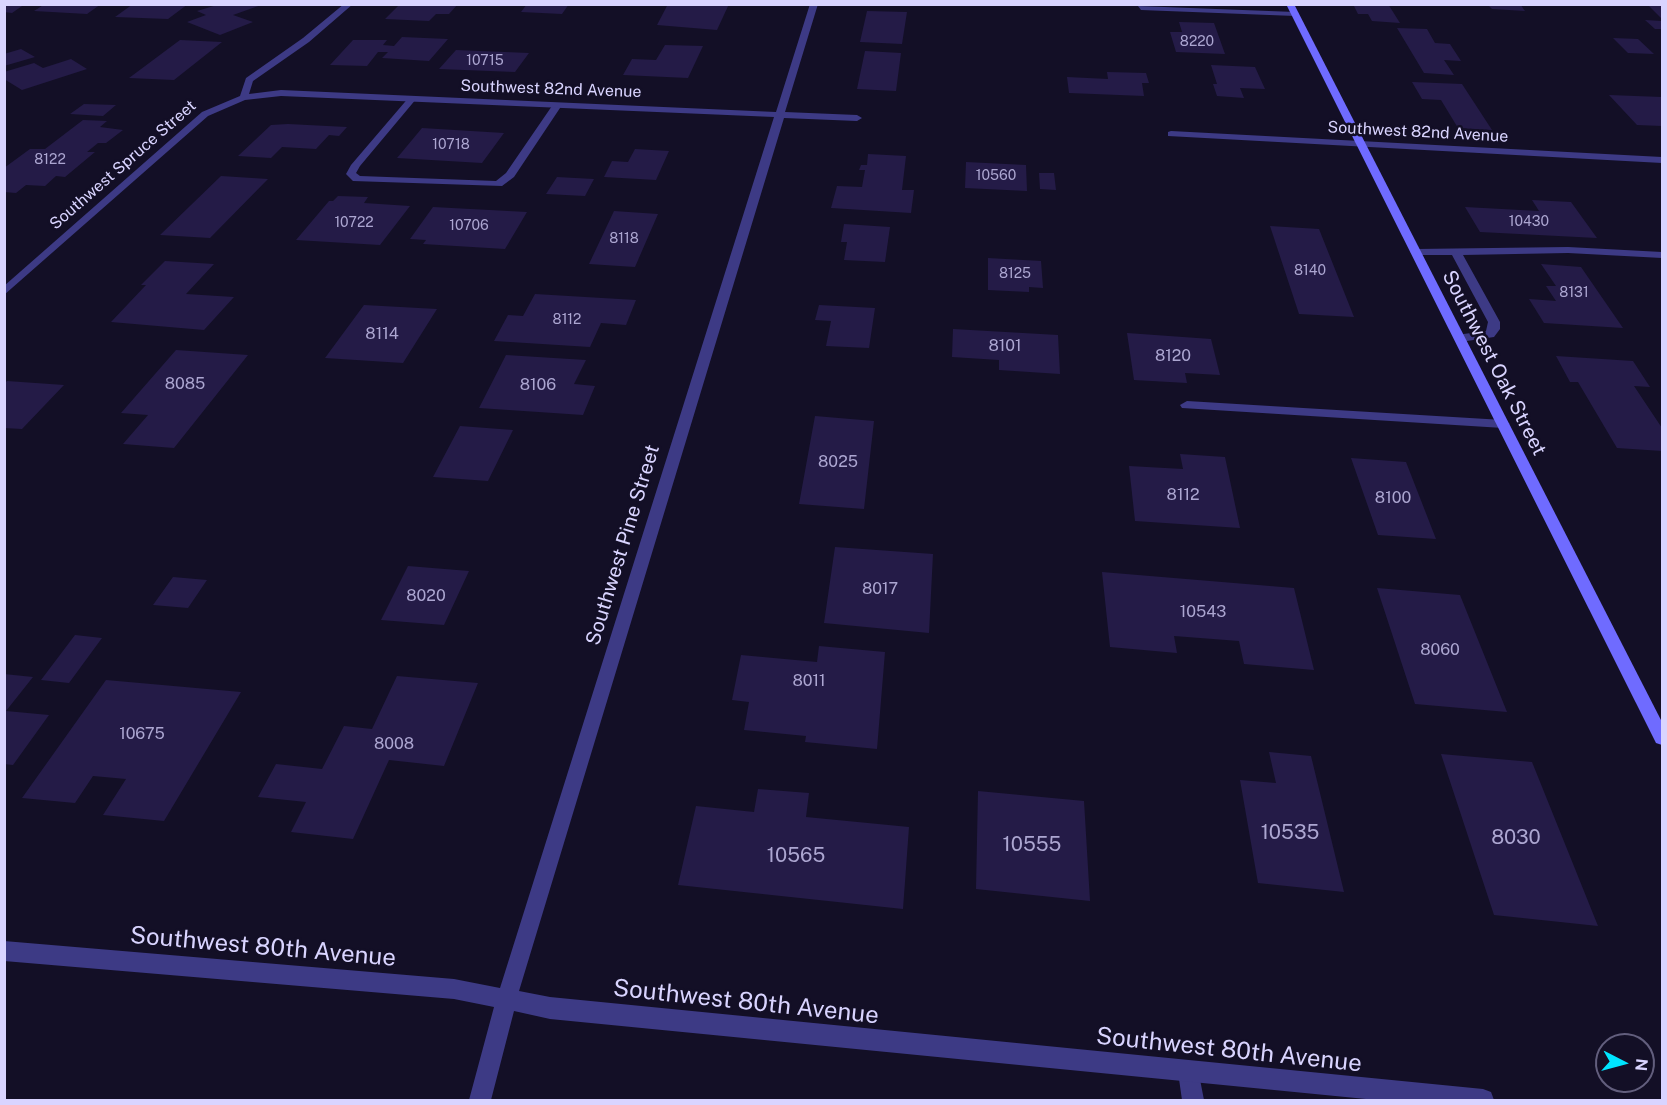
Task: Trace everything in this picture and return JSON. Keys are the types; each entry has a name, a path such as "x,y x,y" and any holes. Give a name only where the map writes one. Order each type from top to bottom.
{"street":[{"path":"244,97 249,80 306,40 349,4"},
{"name":"Southwest Pine Street","path":"480,1101 506,1001 814,4"},
{"name":"Southwest Oak Street","path":"1290,4 1662,738"},
{"path":"1141,8 1295,14"},
{"name":"Southwest 82nd Avenue","path":"244,97 281,93 857,118"},
{"name":"Southwest Spruce Street","path":"4,292 205,114 244,97"},
{"path":"413,98 356,165 351,174 357,179 498,184 510,176 557,105"},
{"name":"Southwest 82nd Avenue","path":"1171,134 1662,160"},
{"path":"1416,252 1568,250 1662,255"},
{"path":"1456,252 1494,322 1494,329 1490,334 1460,338"},
{"path":"1187,405 1503,424"},
{"name":"Southwest 80th Avenue","path":"4,951 454,989 550,1008 1483,1101"},
{"path":"1189,1072 1193,1101"}],"building":[{"path":"4,4 25,4 12,13 4,12"},
{"path":"45,4 101,4 87,14 34,11"},
{"path":"133,4 188,4 168,19 115,17"},
{"path":"400,4 458,4 449,14 436,14 429,21 385,19"},
{"path":"527,4 569,4 562,14 521,12"},
{"path":"668,4 729,4 717,30 657,25"},
{"path":"1353,4 1388,4 1400,23 1372,21 1368,14 1358,14"},
{"path":"1487,4 1520,4 1525,11 1492,9"},
{"path":"217,5 261,5 233,15 253,22 220,35 187,22 206,15 197,11"},
{"path":"1648,5 1662,6 1662,19"},
{"path":"867,11 907,12 902,44 860,42"},
{"path":"1645,20 1662,21 1662,29 1655,29"},
{"path":"1179,22 1214,23 1225,54 1176,52 1170,32 1182,32"},
{"path":"1397,28 1427,29 1435,43 1450,44 1461,61 1444,60 1454,75 1424,73"},
{"path":"402,37 448,39 429,61 382,58 388,52 378,52 367,66 330,65 353,40 387,40 383,45 394,46"},
{"path":"1613,38 1638,39 1654,54 1628,53"},
{"path":"180,40 222,42 174,80 129,78"},
{"path":"665,45 703,46 688,78 623,75 632,59 656,60"},
{"path":"21,49 35,57 4,66 4,54"},
{"path":"456,50 529,53 515,72 439,69"},
{"path":"865,51 901,53 896,91 857,89"},
{"path":"71,59 87,69 22,90 4,79 4,72 34,63 43,68"},
{"path":"1211,65 1255,67 1265,89 1240,88 1244,98 1217,96 1213,84 1217,84"},
{"path":"1107,72 1146,73 1149,83 1142,83 1144,96 1069,93 1067,77 1108,79"},
{"path":"1412,82 1462,84 1492,130 1458,128 1441,100 1422,99"},
{"path":"1609,95 1662,97 1662,126 1637,125"},
{"path":"84,104 116,105 103,116 70,114"},
{"path":"83,120 107,121 100,127 123,130 106,143 98,143 87,152 95,152 65,177 56,176 45,186 26,185 16,193 4,192 4,168 30,149 45,149"},
{"path":"271,125 347,127 339,136 329,135 316,149 282,147 271,158 238,156"},
{"path":"422,128 504,133 482,163 397,158"},
{"path":"635,149 669,151 656,180 604,177 612,161 628,162"},
{"path":"868,154 906,156 902,190 914,190 911,213 831,208 837,186 862,187 865,170 859,170 861,165 867,165"},
{"path":"966,162 1026,165 1027,191 965,188"},
{"path":"1039,173 1054,173 1056,190 1040,189"},
{"path":"221,176 268,179 210,238 160,235"},
{"path":"557,177 594,179 585,196 546,194"},
{"path":"338,196 368,197 364,203 410,206 380,245 296,240 329,201 333,201"},
{"path":"1532,200 1571,202 1597,238 1480,232 1465,207 1539,211"},
{"path":"433,207 527,212 505,249 423,244 426,240 410,239"},
{"path":"614,211 658,214 635,267 589,264"},
{"path":"844,224 890,227 885,262 844,260 847,242 841,242"},
{"path":"1270,226 1319,229 1354,317 1299,314"},
{"path":"988,258 1041,261 1043,288 1029,287 1029,292 988,290"},
{"path":"165,261 214,264 186,294 234,297 204,330 111,322 146,285 141,285"},
{"path":"1541,264 1581,267 1623,328 1544,323 1529,299 1556,301 1546,286 1556,286"},
{"path":"535,294 636,300 626,325 601,323 590,347 494,341 508,315 523,316"},
{"path":"364,305 437,309 403,363 325,358"},
{"path":"819,305 875,308 869,348 826,346 831,321 815,320"},
{"path":"953,329 1058,335 1060,374 999,370 999,360 952,357"},
{"path":"1127,333 1211,339 1220,375 1185,373 1187,383 1134,380"},
{"path":"176,350 248,355 174,448 123,444 148,415 121,413"},
{"path":"506,355 586,360 574,384 595,386 583,415 479,408"},
{"path":"1556,356 1633,361 1650,387 1634,386 1662,428 1662,451 1617,448 1578,382 1570,382"},
{"path":"7,381 64,385 22,429 4,428 4,384"},
{"path":"815,416 874,421 864,509 799,504"},
{"path":"460,426 513,430 488,481 433,477"},
{"path":"1180,454 1225,457 1240,528 1135,521 1129,466 1183,469"},
{"path":"1351,458 1406,462 1436,539 1378,535"},
{"path":"835,547 933,554 929,633 824,623"},
{"path":"408,566 469,571 444,625 381,620"},
{"path":"1102,572 1294,588 1314,670 1244,664 1239,641 1174,636 1177,653 1110,647"},
{"path":"173,577 207,580 188,608 153,605"},
{"path":"1377,588 1460,595 1507,712 1415,704"},
{"path":"75,635 102,638 69,683 41,680"},
{"path":"819,646 885,652 877,749 805,742 806,736 744,730 749,702 732,700 741,655 817,662"},
{"path":"4,674 33,677 6,711 49,715 13,765 4,764"},
{"path":"397,676 478,683 444,766 389,760 353,839 291,832 306,802 258,797 276,764 322,769 344,726 372,729"},
{"path":"106,680 241,692 164,821 103,815 126,779 93,776 75,803 22,798"},
{"path":"1269,752 1311,756 1344,892 1258,883 1240,780 1276,783"},
{"path":"1441,754 1532,762 1598,926 1494,915"},
{"path":"758,789 809,793 806,817 909,827 903,909 678,885 696,806 754,812"},
{"path":"978,791 1084,801 1090,901 976,889"}]}
